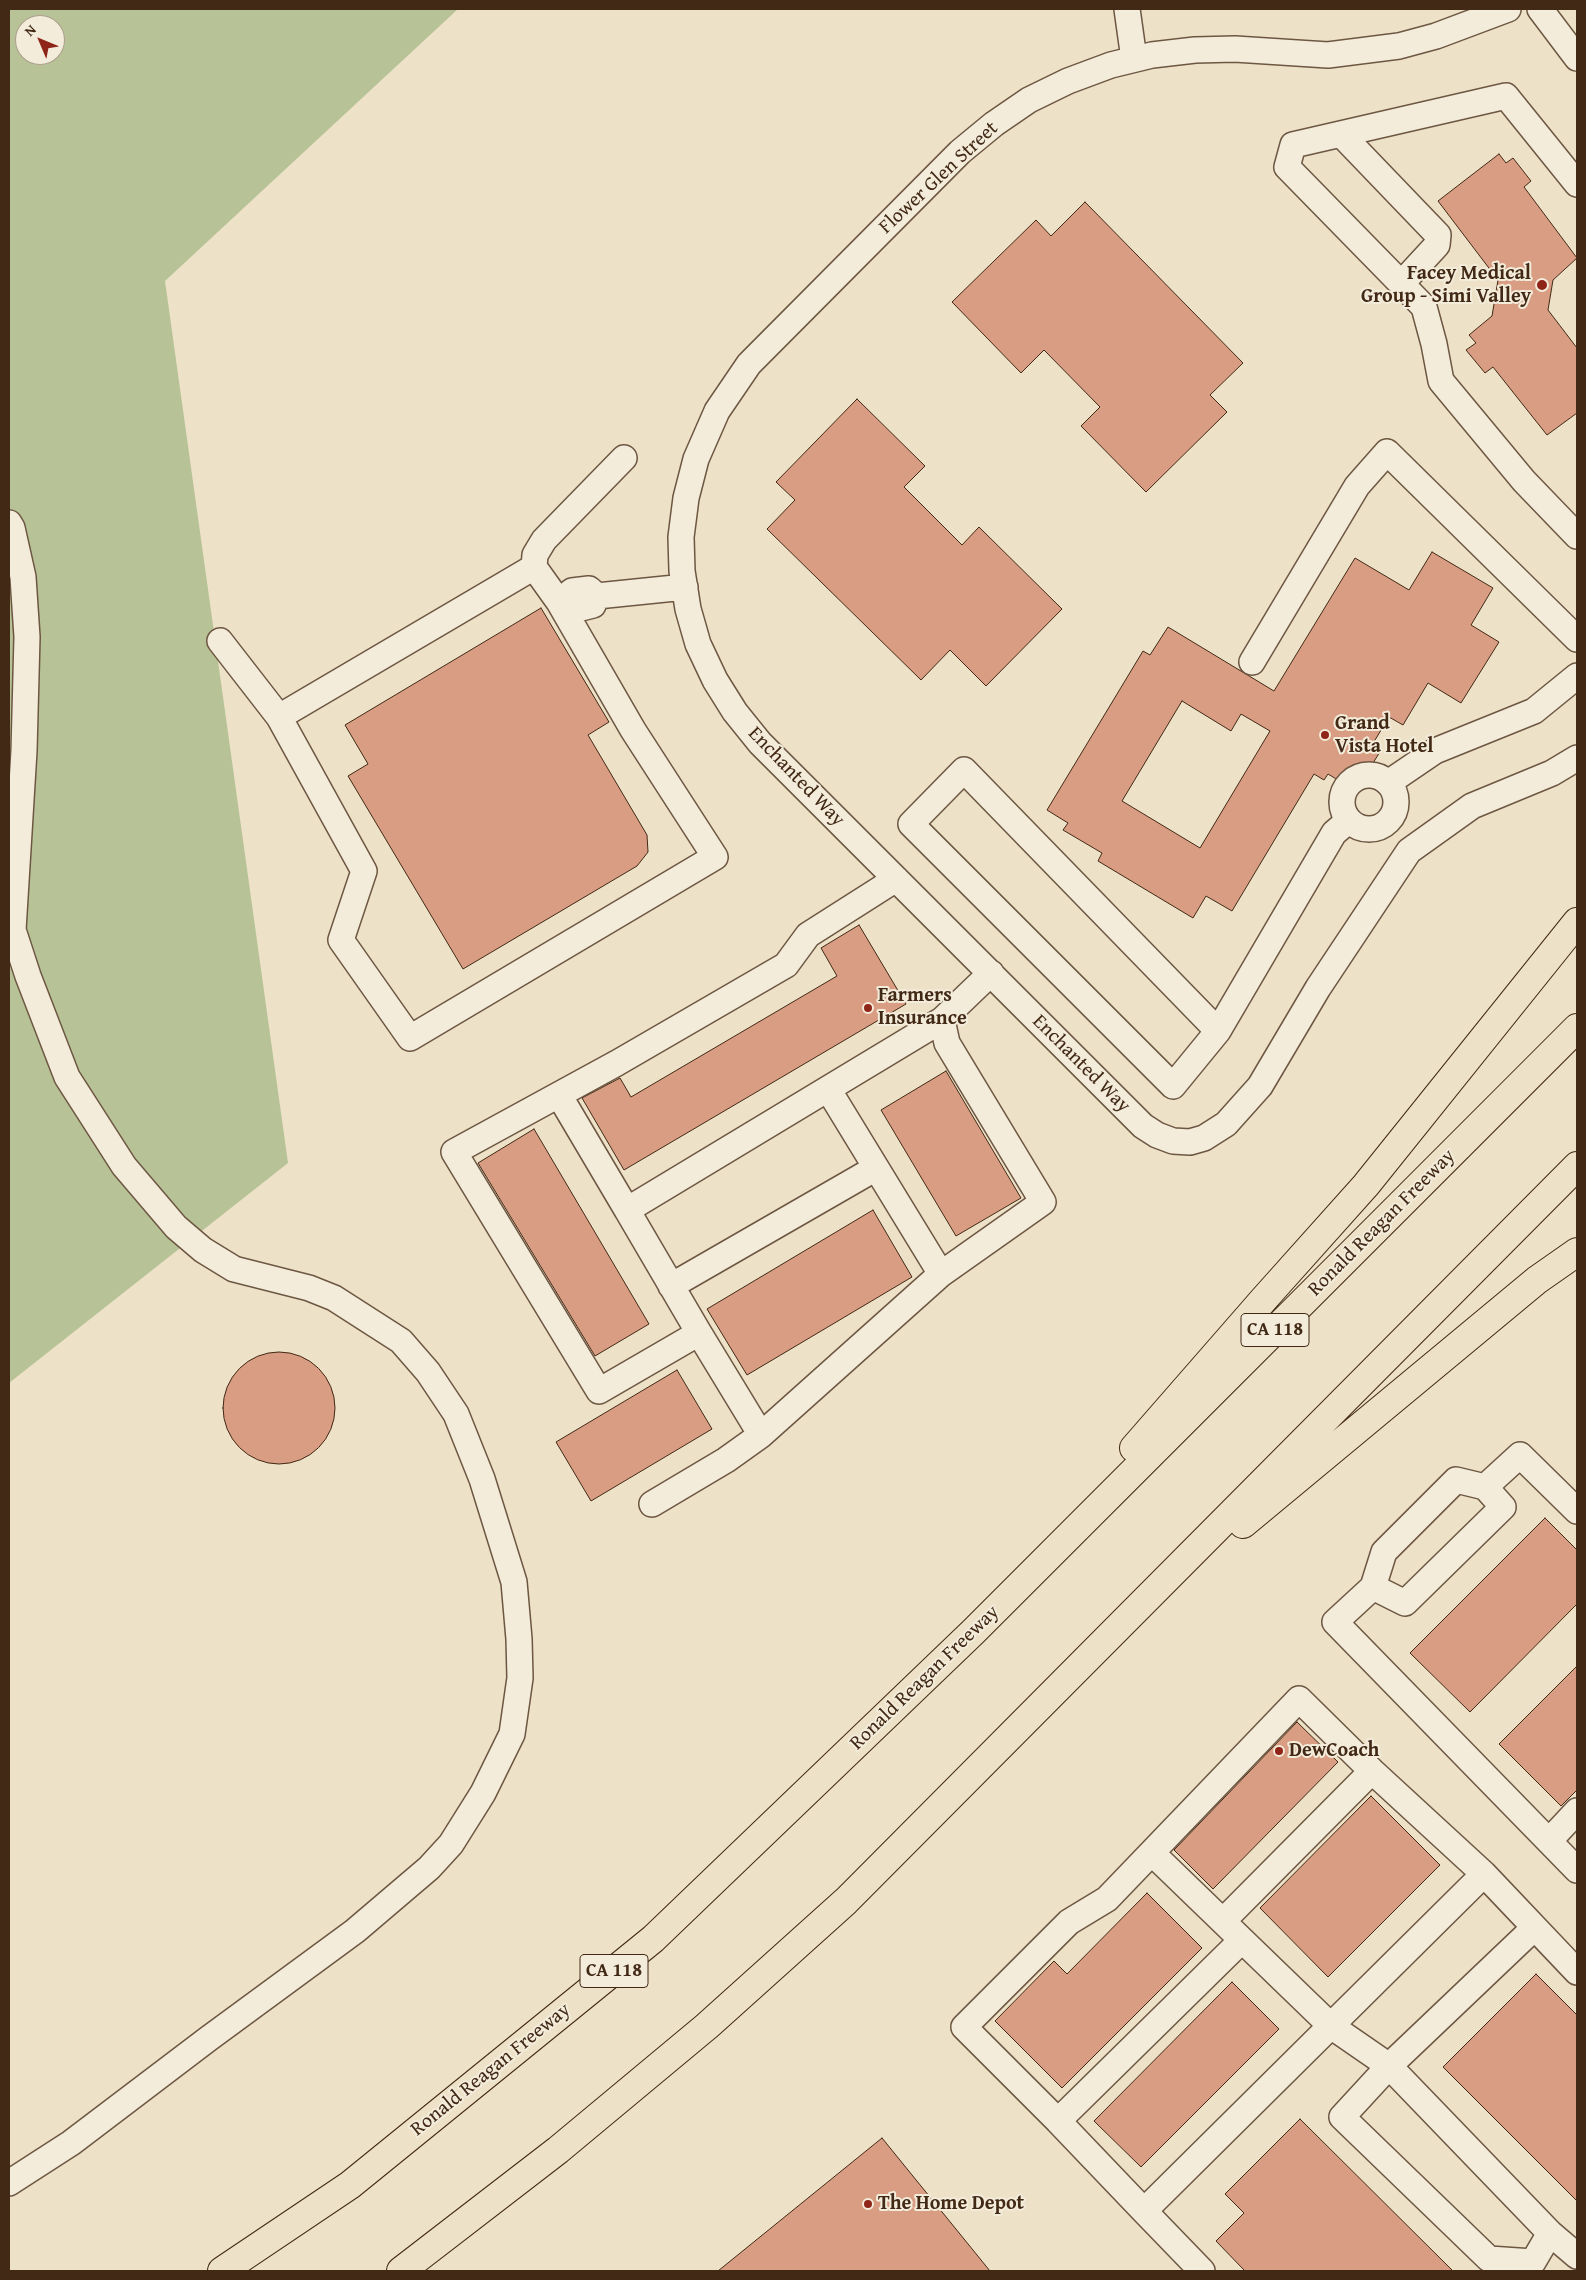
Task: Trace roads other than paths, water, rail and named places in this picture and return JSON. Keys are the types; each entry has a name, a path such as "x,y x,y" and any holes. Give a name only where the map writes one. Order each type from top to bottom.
{"highway":[{"path":"973,1632 1264,1299 1366,1186 1577,922"},
{"name":"Ronald Reagan Freeway","path":"222,2271 350,2185 653,1939 973,1632 1577,1028"},
{"path":"401,2271 558,2150 707,2026 846,1901 1577,1166"},
{"path":"1096,1648 1302,1474 1537,1280 1577,1252"}],"street":[{"path":"1127,9 1134,59"},
{"name":"Flower Glen Street","path":"684,516 686,498 696,459 717,411 749,364 960,152 994,124 1029,100 1068,81 1111,65 1134,59 1195,50 1235,50 1328,56 1399,46 1436,36 1508,9"},
{"path":"1540,9 1577,58"},
{"path":"1577,184 1506,96 1293,145 1287,167 1424,307 1441,381 1524,482 1577,536"},
{"path":"1341,134 1438,235 1437,245 1401,284"},
{"path":"1252,662 1357,486 1386,452 1577,639"},
{"path":"220,641 279,717 364,871 341,940 410,1038 715,857 633,730 559,602 534,567 535,555 544,540 624,458"},
{"name":"Enchanted Way","path":"684,516 682,538 684,587 688,609 698,644 715,680 735,712 760,743 1143,1126 1157,1135 1172,1141 1190,1142 1204,1138 1226,1124 1260,1086 1318,988 1409,851 1472,806 1552,772 1577,758"},
{"path":"9,523 12,528 23,577 28,637 25,732 13,930 28,976 68,1077 124,1166 176,1227 204,1250 234,1268 309,1288 334,1298 401,1340 428,1372 456,1414 482,1479 514,1582 520,1639 520,1678 512,1734 484,1793 451,1844 429,1868 348,1937 208,2039 71,2144 9,2183"},
{"path":"279,717 534,567"},
{"path":"559,602 573,610 593,605 597,596 684,587"},
{"path":"1388,783 1435,751 1534,711 1577,676"},
{"path":"1218,1032 964,770 911,824 1173,1086 1218,1032 1334,833 1348,821"},
{"path":"1372,775 1381,777 1388,783 1396,798 1393,815 1388,822 1372,830 1363,830 1348,821 1343,813 1341,804 1342,794 1346,786 1353,779 1372,775"},
{"path":"1388,822 1409,851"},
{"path":"699,1333 599,1391 454,1152 559,1095 786,965 808,935 896,879"},
{"path":"627,1210 942,1020 991,973"},
{"path":"652,1504 726,1460 761,1435 942,1274 1043,1202 946,1042 942,1020"},
{"path":"828,1089 942,1274"},
{"path":"559,1095 761,1435"},
{"path":"671,1286 876,1168"},
{"path":"1485,1487 1520,1455 1577,1510"},
{"path":"1373,1588 1405,1603 1503,1507 1485,1487 1456,1480 1384,1552 1373,1588 1335,1622 1577,1870"},
{"path":"1202,2271 964,2027 1069,1922 1107,1899 1299,1699 1372,1772 1484,1874 1577,1972"},
{"path":"1223,1921 1372,1772"},
{"path":"1549,1841 1577,1811"},
{"path":"1152,1853 1330,2026 1389,2066 1550,2233 1577,2256"},
{"path":"1144,2211 1484,1874"},
{"path":"1534,1928 1389,2066 1342,2117 1489,2259 1534,2268 1550,2233"},
{"path":"1058,2122 1242,1940"}],"place":[{"name":"Facey Medical Group - Simi Valley","path":"1542,285"},
{"name":"Grand Vista Hotel","path":"1325,735"},
{"name":"Farmers Insurance","path":"868,1008"},
{"name":"DewCoach","path":"1279,1751"},
{"name":"The Home Depot","path":"868,2204"}]}
